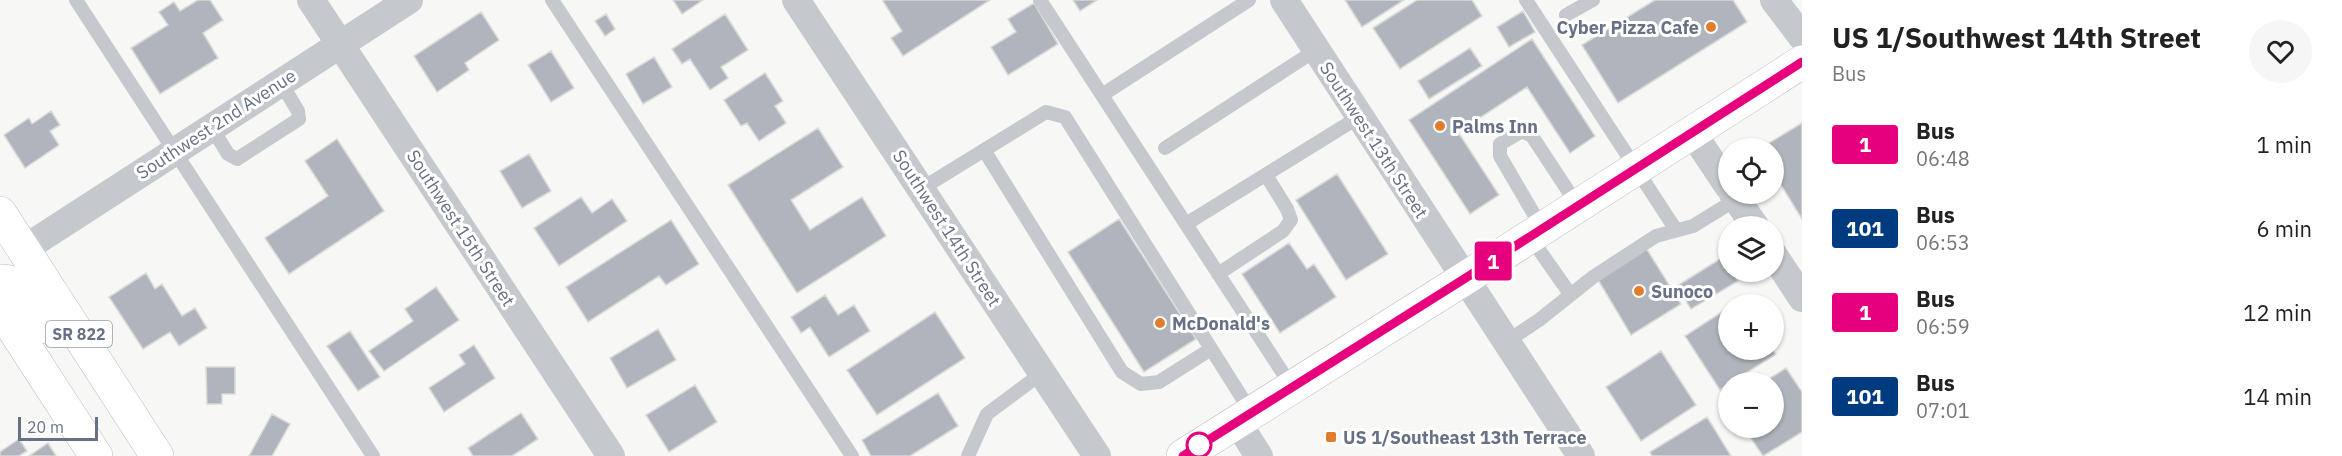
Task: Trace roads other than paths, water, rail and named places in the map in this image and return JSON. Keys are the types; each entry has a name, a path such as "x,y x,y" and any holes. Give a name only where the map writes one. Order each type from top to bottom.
{"main road":[{"path":"1183,456 1802,62"},
{"name":"SR 822","path":"0,213 12,246 156,456"},
{"path":"0,281 6,281 24,292 105,411 156,456"},
{"name":"SR 822","path":"0,308 96,456"}],"street":[{"name":"Southwest 15th Street","path":"312,0 611,456"},
{"name":"Southwest 2nd Avenue","path":"12,246 176,151 409,0"},
{"name":"Southwest 14th Street","path":"796,0 1097,456"},
{"name":"Southwest 13th Street","path":"1284,0 1581,456"},
{"path":"1774,0 1802,37"},
{"path":"1692,132 1718,172"},
{"path":"1784,271 1802,298"},
{"path":"1244,417 1259,456"}],"lane":[{"path":"76,0 373,456"},
{"path":"552,0 852,456"},
{"path":"1040,0 1292,387"},
{"path":"1102,95 1249,0"},
{"path":"1526,0 1676,230"},
{"path":"1566,15 1593,0"},
{"path":"1165,148 1316,50"},
{"path":"212,128 228,154 237,159 299,119 298,111 281,83"},
{"path":"921,189 1046,112 1065,117 1211,349 1244,417"},
{"path":"1186,224 1359,117"},
{"path":"1570,294 1536,233 1500,156 1500,144 1522,131 1532,136 1578,206"},
{"path":"984,150 1122,372 1141,384 1159,382 1211,349"},
{"path":"1218,274 1283,231 1291,220 1287,209 1266,175"},
{"path":"1506,342 1539,320 1593,276 1656,236 1693,226 1719,204"},
{"path":"968,456 987,414 1042,373"}],"place":[{"name":"Cyber Pizza Cafe","path":"1711,27"},
{"name":"Palms Inn","path":"1440,126"},
{"name":"Sunoco","path":"1639,291"},
{"name":"McDonald's","path":"1160,323"},
{"name":"US 1/Southeast 13th Terrace","path":"1331,437"}]}
